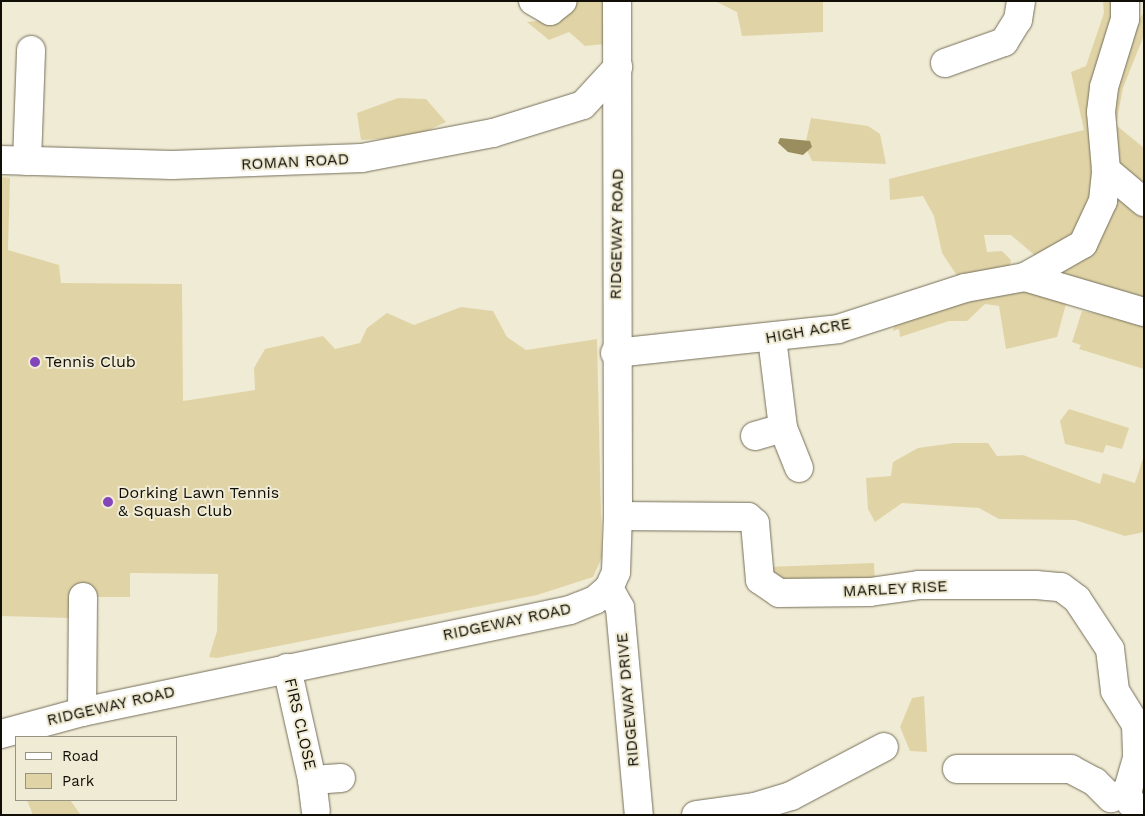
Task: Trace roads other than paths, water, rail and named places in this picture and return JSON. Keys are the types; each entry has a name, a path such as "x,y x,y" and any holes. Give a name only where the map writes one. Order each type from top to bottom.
{"street":[{"path":"533,1 550,11 563,1"},
{"name":"RIDGEWAY ROAD","path":"1,734 82,712 570,610 595,600 609,588 616,572 618,516 615,353 618,130 617,1"},
{"path":"945,63 1004,42 1018,20 1021,1"},
{"name":"HIGH ACRE","path":"615,353 772,338 838,329 965,288 1025,277 1084,244 1103,201 1106,170 1101,112 1104,87 1125,19 1125,1"},
{"path":"14,160 31,50"},
{"path":"618,67 583,105 618,130"},
{"name":"ROMAN ROAD","path":"14,160 282,164 362,158 493,133 583,105"},
{"path":"1106,170 1144,202"},
{"name":"HIGH ACRE","path":"1025,277 1144,312"},
{"path":"772,338 783,428 798,468"},
{"path":"755,436 783,428"},
{"name":"MARLEY RISE","path":"618,516 748,517 755,523 760,580 779,594 870,592 919,585 1061,587 1077,599 1110,649 1115,691 1136,725 1137,758 1111,801"},
{"name":"RIDGEWAY DRIVE","path":"609,588 620,608 639,815"},
{"path":"82,597 82,712"},
{"name":"FIRS CLOSE","path":"287,668 312,780 316,811"},
{"path":"696,815 755,807 791,796 873,746"},
{"path":"957,769 1071,769 1094,782 1111,801 1131,803 1144,812"},
{"name":"FIRS CLOSE","path":"312,780 341,778"}],"place":[{"name":"Tennis Club","path":"35,362"},
{"name":"Dorking Lawn Tennis & Squash Club","path":"108,502"}]}
